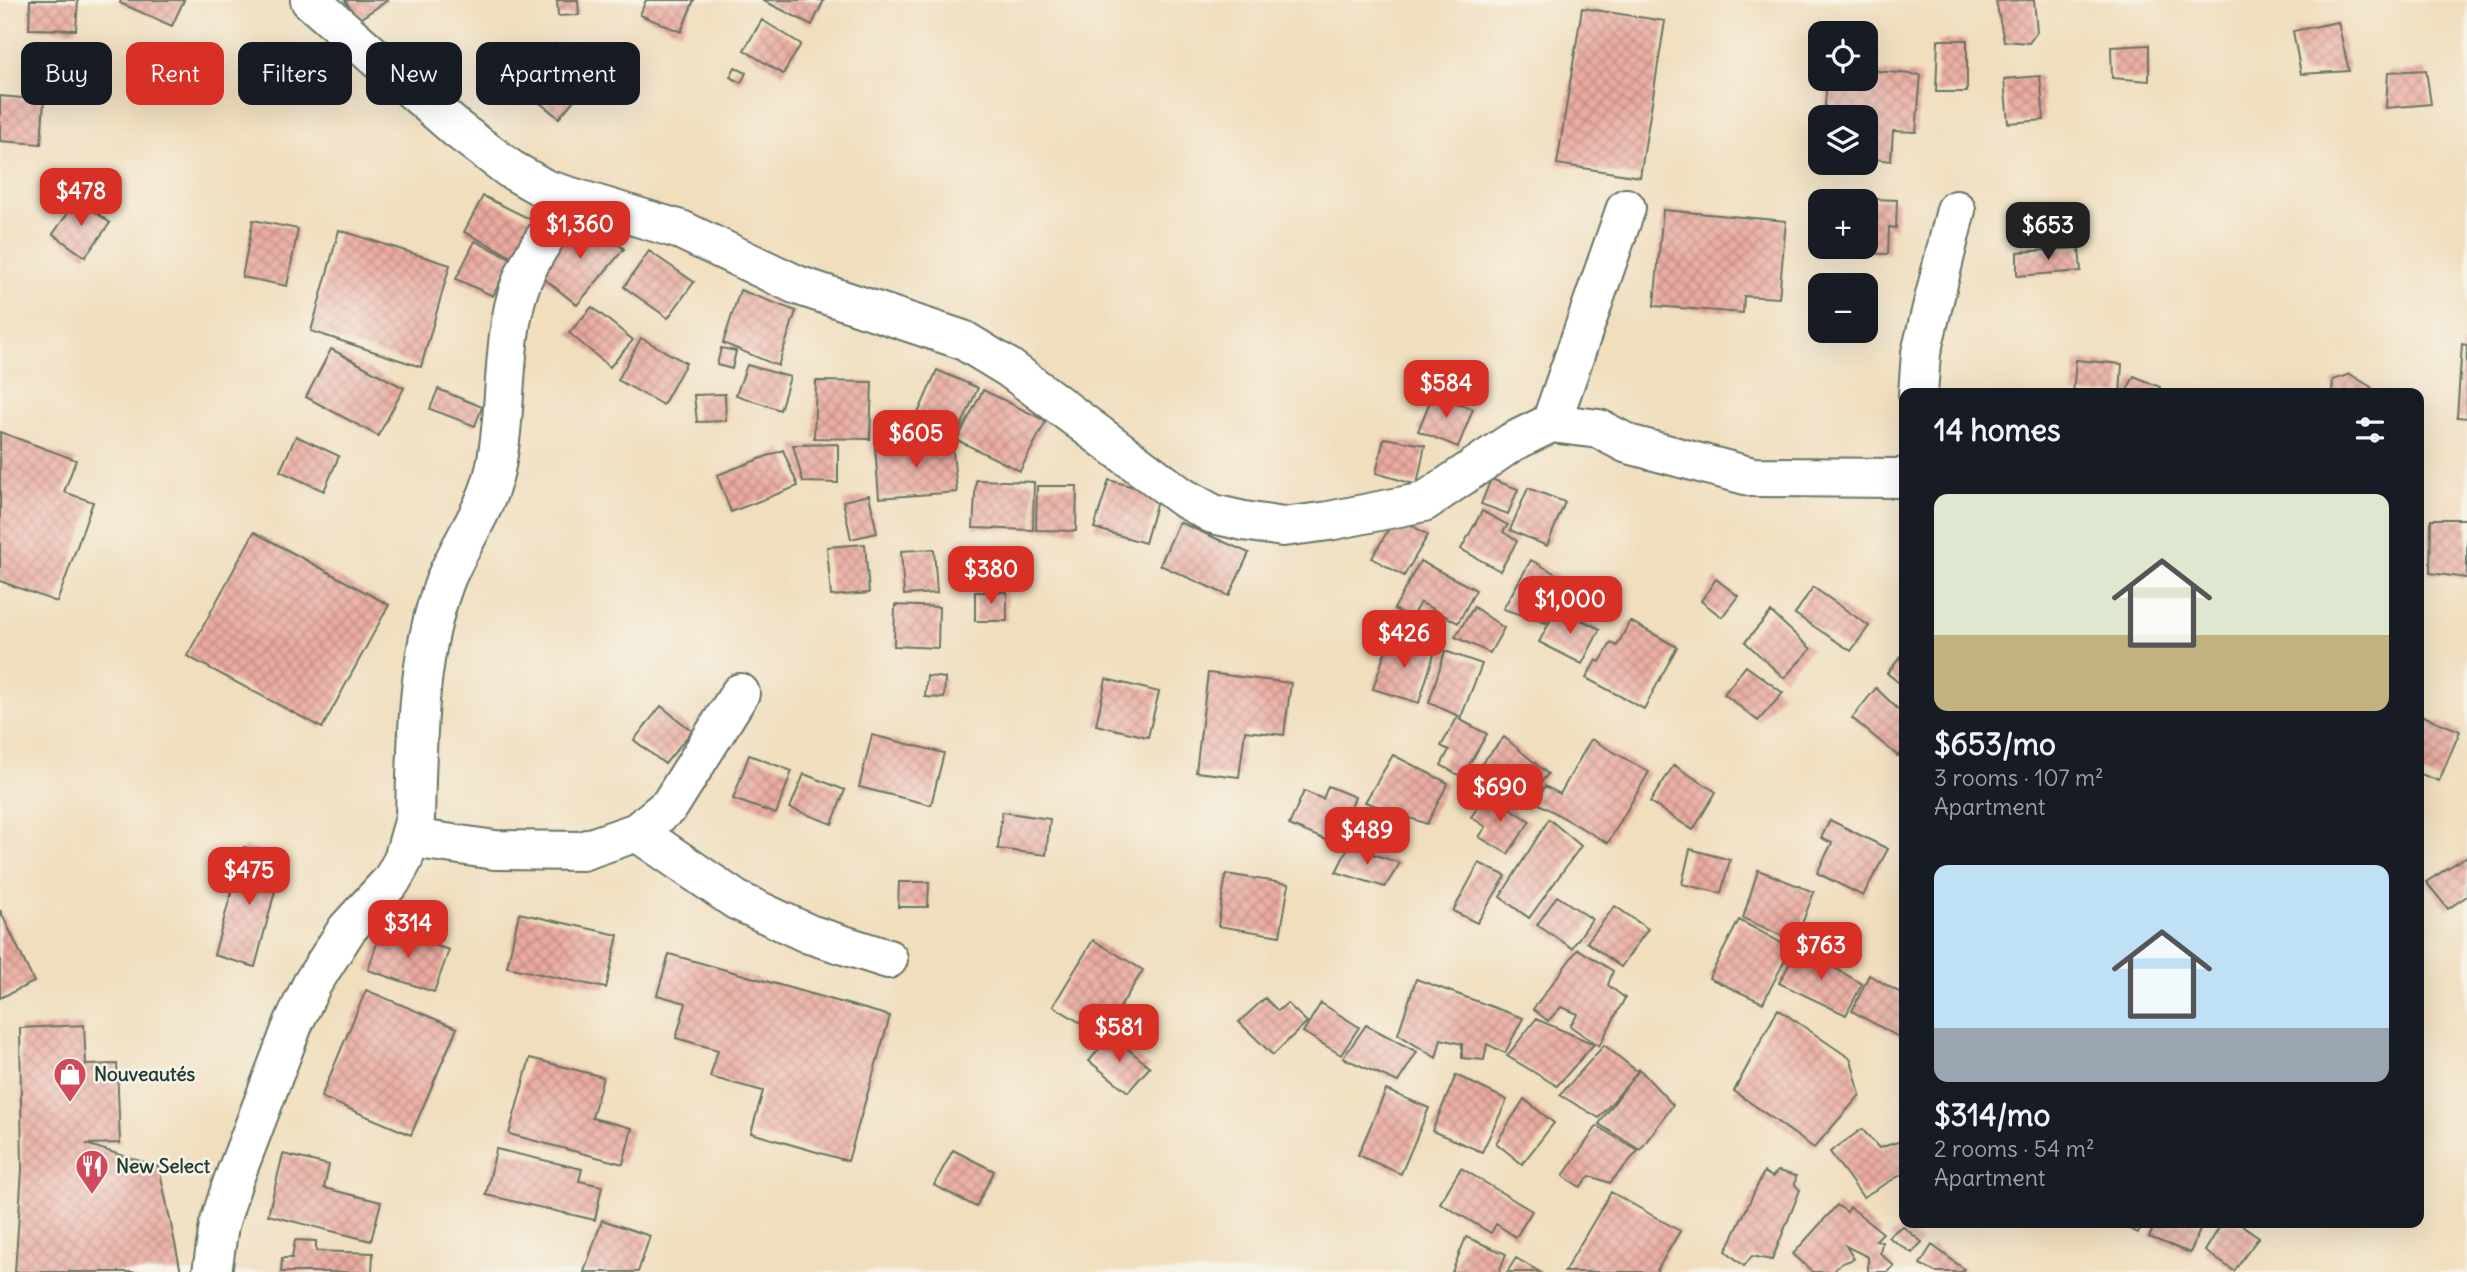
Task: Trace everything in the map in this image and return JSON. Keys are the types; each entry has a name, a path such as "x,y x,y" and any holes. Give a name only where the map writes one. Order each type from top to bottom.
{"street":[{"path":"310,0 458,130 510,169 545,189 681,230 797,285 962,340 1009,368 1182,496 1213,514 1244,522 1283,527 1424,502 1512,442 1551,423 1599,429 1628,444 1753,477 1899,478"},
{"path":"212,1272 219,1225 232,1184 294,1023 312,984 347,929 392,880 411,838 415,818 425,652 433,615 446,579 486,501 495,472 512,318 519,287 531,260 571,199"},
{"path":"1551,423 1626,208"},
{"path":"1918,388 1921,353 1956,210"},
{"path":"411,838 495,850 582,851 637,832 670,805 740,693"},
{"path":"637,832 736,900 809,934 888,959"}],"building":[{"path":"30,0 78,0 76,30 29,29"},
{"path":"121,0 184,0 172,26 120,3"},
{"path":"345,0 388,0 358,20"},
{"path":"557,0 578,0 579,15 558,16"},
{"path":"646,0 694,0 681,32 640,15"},
{"path":"762,0 824,0 812,25"},
{"path":"2034,0 2037,32 2029,43 2004,41 1996,1"},
{"path":"1582,8 1665,21 1640,177 1557,164"},
{"path":"762,20 801,44 783,74 744,50"},
{"path":"2338,22 2349,71 2301,74 2293,31"},
{"path":"1938,40 1967,40 1967,92 1936,92"},
{"path":"2149,45 2149,81 2112,78 2111,47"},
{"path":"735,67 746,73 741,83 730,77"},
{"path":"2426,70 2431,104 2386,108 2388,72"},
{"path":"1878,71 1921,75 1916,132 1893,131 1891,161 1878,159 1878,105 1825,105 1826,91 1878,91"},
{"path":"2040,76 2044,120 2008,123 2004,79"},
{"path":"0,96 21,98 21,105 44,105 41,144 0,141"},
{"path":"543,105 570,105 559,118"},
{"path":"483,196 540,224 521,261 464,232"},
{"path":"78,199 110,223 85,257 53,234"},
{"path":"1878,199 1897,200 1896,228 1889,227 1888,254 1878,254"},
{"path":"1663,210 1786,221 1779,298 1744,296 1743,313 1654,306"},
{"path":"584,216 624,249 577,305 536,272"},
{"path":"253,220 298,229 287,286 242,277"},
{"path":"339,230 450,265 421,367 311,331"},
{"path":"475,241 511,258 493,296 456,279"},
{"path":"2079,248 2081,271 2017,276 2017,252"},
{"path":"649,251 694,282 668,318 624,287"},
{"path":"740,290 796,311 778,366 723,343"},
{"path":"592,307 633,340 610,367 569,333"},
{"path":"641,338 686,363 663,405 618,380"},
{"path":"2462,344 2467,345 2467,418 2457,417"},
{"path":"721,348 736,351 732,369 717,365"},
{"path":"331,349 404,388 378,436 306,397"},
{"path":"2076,360 2122,364 2120,388 2074,388"},
{"path":"747,365 790,377 780,410 736,395"},
{"path":"937,370 978,388 956,438 915,420"},
{"path":"2350,374 2371,388 2332,388 2333,380"},
{"path":"2134,376 2160,387 2160,388 2128,388"},
{"path":"816,381 872,382 870,439 814,438"},
{"path":"438,389 482,407 475,426 430,409"},
{"path":"983,390 1046,421 1020,471 957,440"},
{"path":"725,394 726,421 697,422 694,395"},
{"path":"1433,394 1473,409 1458,447 1418,431"},
{"path":"890,416 890,426 882,426 881,417"},
{"path":"0,432 76,460 64,492 93,502 57,602 0,581"},
{"path":"296,436 339,456 324,491 280,471"},
{"path":"1384,438 1425,445 1417,485 1376,473"},
{"path":"952,442 957,492 879,498 875,447"},
{"path":"838,444 838,483 803,482 793,445"},
{"path":"783,450 798,486 731,512 717,475"},
{"path":"1491,479 1518,489 1508,514 1481,504"},
{"path":"976,480 1034,482 1033,530 973,528"},
{"path":"1109,480 1159,494 1145,543 1094,528"},
{"path":"1037,486 1077,486 1076,531 1036,530"},
{"path":"1528,488 1565,502 1547,546 1510,530"},
{"path":"869,495 877,533 851,539 843,501"},
{"path":"1482,511 1508,525 1503,532 1517,541 1500,571 1461,549"},
{"path":"1396,516 1428,535 1404,576 1372,558"},
{"path":"2431,519 2467,519 2467,578 2430,573"},
{"path":"1179,522 1249,553 1229,596 1160,565"},
{"path":"254,532 389,605 322,728 187,656"},
{"path":"865,544 869,593 831,596 827,547"},
{"path":"934,549 937,593 904,595 901,551"},
{"path":"1531,560 1568,581 1546,623 1503,609"},
{"path":"1420,561 1476,590 1458,623 1420,602 1411,618 1394,609"},
{"path":"1716,579 1738,596 1722,617 1701,601"},
{"path":"1813,587 1869,626 1851,651 1795,614"},
{"path":"975,592 1007,592 1007,621 975,621"},
{"path":"895,605 939,607 938,648 894,646"},
{"path":"1474,607 1504,628 1490,653 1455,637"},
{"path":"1557,608 1600,629 1582,664 1539,642"},
{"path":"1771,612 1811,649 1784,678 1745,642"},
{"path":"1630,621 1677,647 1644,709 1586,678 1596,660 1600,662 1611,643 1617,646"},
{"path":"1390,637 1435,651 1419,703 1373,689"},
{"path":"1445,651 1482,664 1461,717 1429,703"},
{"path":"1899,659 1899,683 1887,673"},
{"path":"1746,666 1783,693 1758,721 1724,694"},
{"path":"1208,673 1291,683 1284,735 1245,731 1239,777 1196,772"},
{"path":"927,676 945,678 944,698 925,697"},
{"path":"1106,679 1159,692 1148,737 1096,725"},
{"path":"1876,688 1899,710 1899,755 1898,756 1852,718"},
{"path":"661,706 692,731 665,764 634,740"},
{"path":"2424,716 2460,731 2439,781 2424,775"},
{"path":"1457,718 1487,734 1462,777 1441,765 1449,750 1441,746"},
{"path":"872,735 944,753 931,805 859,787"},
{"path":"1504,737 1548,774 1522,805 1477,769"},
{"path":"1591,739 1649,772 1608,843 1536,802 1545,786 1560,794"},
{"path":"749,755 792,771 776,814 733,799"},
{"path":"1393,755 1448,783 1427,824 1365,802"},
{"path":"1674,765 1716,792 1693,830 1650,802"},
{"path":"804,774 845,790 832,824 790,808"},
{"path":"1328,786 1355,797 1336,844 1289,825 1304,791 1323,799"},
{"path":"1487,794 1530,821 1508,854 1479,837 1486,827 1471,817"},
{"path":"1002,812 1050,819 1046,855 998,849"},
{"path":"1549,819 1581,846 1529,918 1500,897"},
{"path":"1830,820 1888,849 1863,896 1817,873 1832,843 1821,838"},
{"path":"1349,846 1400,863 1385,887 1336,872"},
{"path":"244,847 284,857 255,967 214,955"},
{"path":"1690,849 1730,860 1721,893 1682,884"},
{"path":"2467,856 2467,896 2448,909 2426,882"},
{"path":"1479,863 1506,876 1477,923 1453,911"},
{"path":"1758,870 1814,892 1795,942 1743,918"},
{"path":"1226,874 1289,884 1280,936 1218,926"},
{"path":"899,882 929,882 928,907 898,907"},
{"path":"1557,896 1592,919 1572,948 1537,925"},
{"path":"1615,906 1648,929 1621,967 1587,942"},
{"path":"0,910 34,982 0,998"},
{"path":"519,913 618,935 606,988 507,967"},
{"path":"1739,920 1791,948 1763,1003 1709,978"},
{"path":"382,928 449,950 434,992 368,970"},
{"path":"1093,940 1143,970 1102,1036 1053,1006"},
{"path":"1799,947 1862,984 1846,1015 1779,983"},
{"path":"1578,949 1613,971 1608,985 1625,998 1599,1046 1570,1026 1578,1014 1561,1007 1548,1021 1533,1009"},
{"path":"669,954 890,1016 848,1161 751,1133 763,1091 710,1077 718,1050 676,1038 686,1003 657,995"},
{"path":"1869,975 1899,992 1899,1037 1852,1011"},
{"path":"1416,979 1523,1018 1505,1053 1487,1044 1484,1060 1462,1058 1462,1044 1441,1039 1436,1058 1398,1034"},
{"path":"366,990 457,1028 411,1135 321,1097"},
{"path":"1265,998 1278,1011 1287,1003 1307,1022 1273,1055 1239,1022"},
{"path":"1321,1003 1359,1027 1341,1055 1303,1032"},
{"path":"1778,1009 1851,1059 1860,1095 1814,1148 1734,1091"},
{"path":"1536,1019 1594,1044 1557,1086 1507,1056"},
{"path":"84,1025 86,1065 117,1064 120,1143 86,1144 159,1167 181,1272 15,1272 22,1170 20,1028"},
{"path":"1366,1025 1417,1052 1398,1082 1343,1058"},
{"path":"1111,1035 1150,1067 1128,1092 1089,1061"},
{"path":"1604,1045 1638,1072 1599,1118 1560,1095"},
{"path":"530,1058 603,1077 592,1118 632,1128 623,1164 509,1134"},
{"path":"1639,1069 1673,1105 1640,1150 1599,1124"},
{"path":"1456,1075 1507,1100 1482,1152 1432,1131"},
{"path":"1386,1090 1429,1108 1401,1174 1358,1155"},
{"path":"1524,1099 1554,1123 1522,1164 1496,1143"},
{"path":"1597,1126 1638,1151 1610,1183 1590,1176 1580,1187 1563,1176"},
{"path":"1862,1129 1879,1148 1899,1142 1899,1176 1863,1197 1830,1152"},
{"path":"496,1149 582,1169 579,1181 602,1186 595,1220 486,1195"},
{"path":"953,1150 994,1171 976,1207 934,1185"},
{"path":"283,1154 329,1165 324,1188 381,1202 371,1241 268,1215"},
{"path":"1461,1168 1532,1211 1516,1237 1496,1224 1491,1233 1440,1203"},
{"path":"1778,1171 1796,1176 1795,1185 1800,1190 1772,1260 1752,1256 1744,1266 1726,1251 1764,1172 1772,1177"},
{"path":"1611,1192 1680,1231 1656,1272 1564,1272"},
{"path":"1837,1205 1847,1212 1850,1207 1883,1233 1876,1240 1882,1242 1880,1253 1894,1266 1887,1272 1868,1272 1868,1257 1846,1246 1854,1259 1840,1264 1835,1269 1837,1272 1813,1272 1793,1254"},
{"path":"602,1220 650,1236 638,1272 584,1272"},
{"path":"1899,1228 1904,1228 1922,1242 1912,1253 1888,1237"},
{"path":"2128,1228 2140,1228 2138,1233"},
{"path":"2154,1228 2201,1228 2190,1253 2149,1237"},
{"path":"2219,1228 2246,1228 2259,1237 2234,1271 2205,1251"},
{"path":"1466,1237 1506,1254 1499,1272 1452,1272"},
{"path":"295,1240 316,1241 316,1251 373,1253 372,1272 281,1272 282,1258 292,1258"},
{"path":"1932,1245 1964,1269 1962,1272 1935,1272 1920,1264"},
{"path":"1516,1258 1540,1272 1507,1272"}],"place":[{"name":"Nouveautés","path":"70,1104"},
{"name":"New Select","path":"92,1196"}]}
